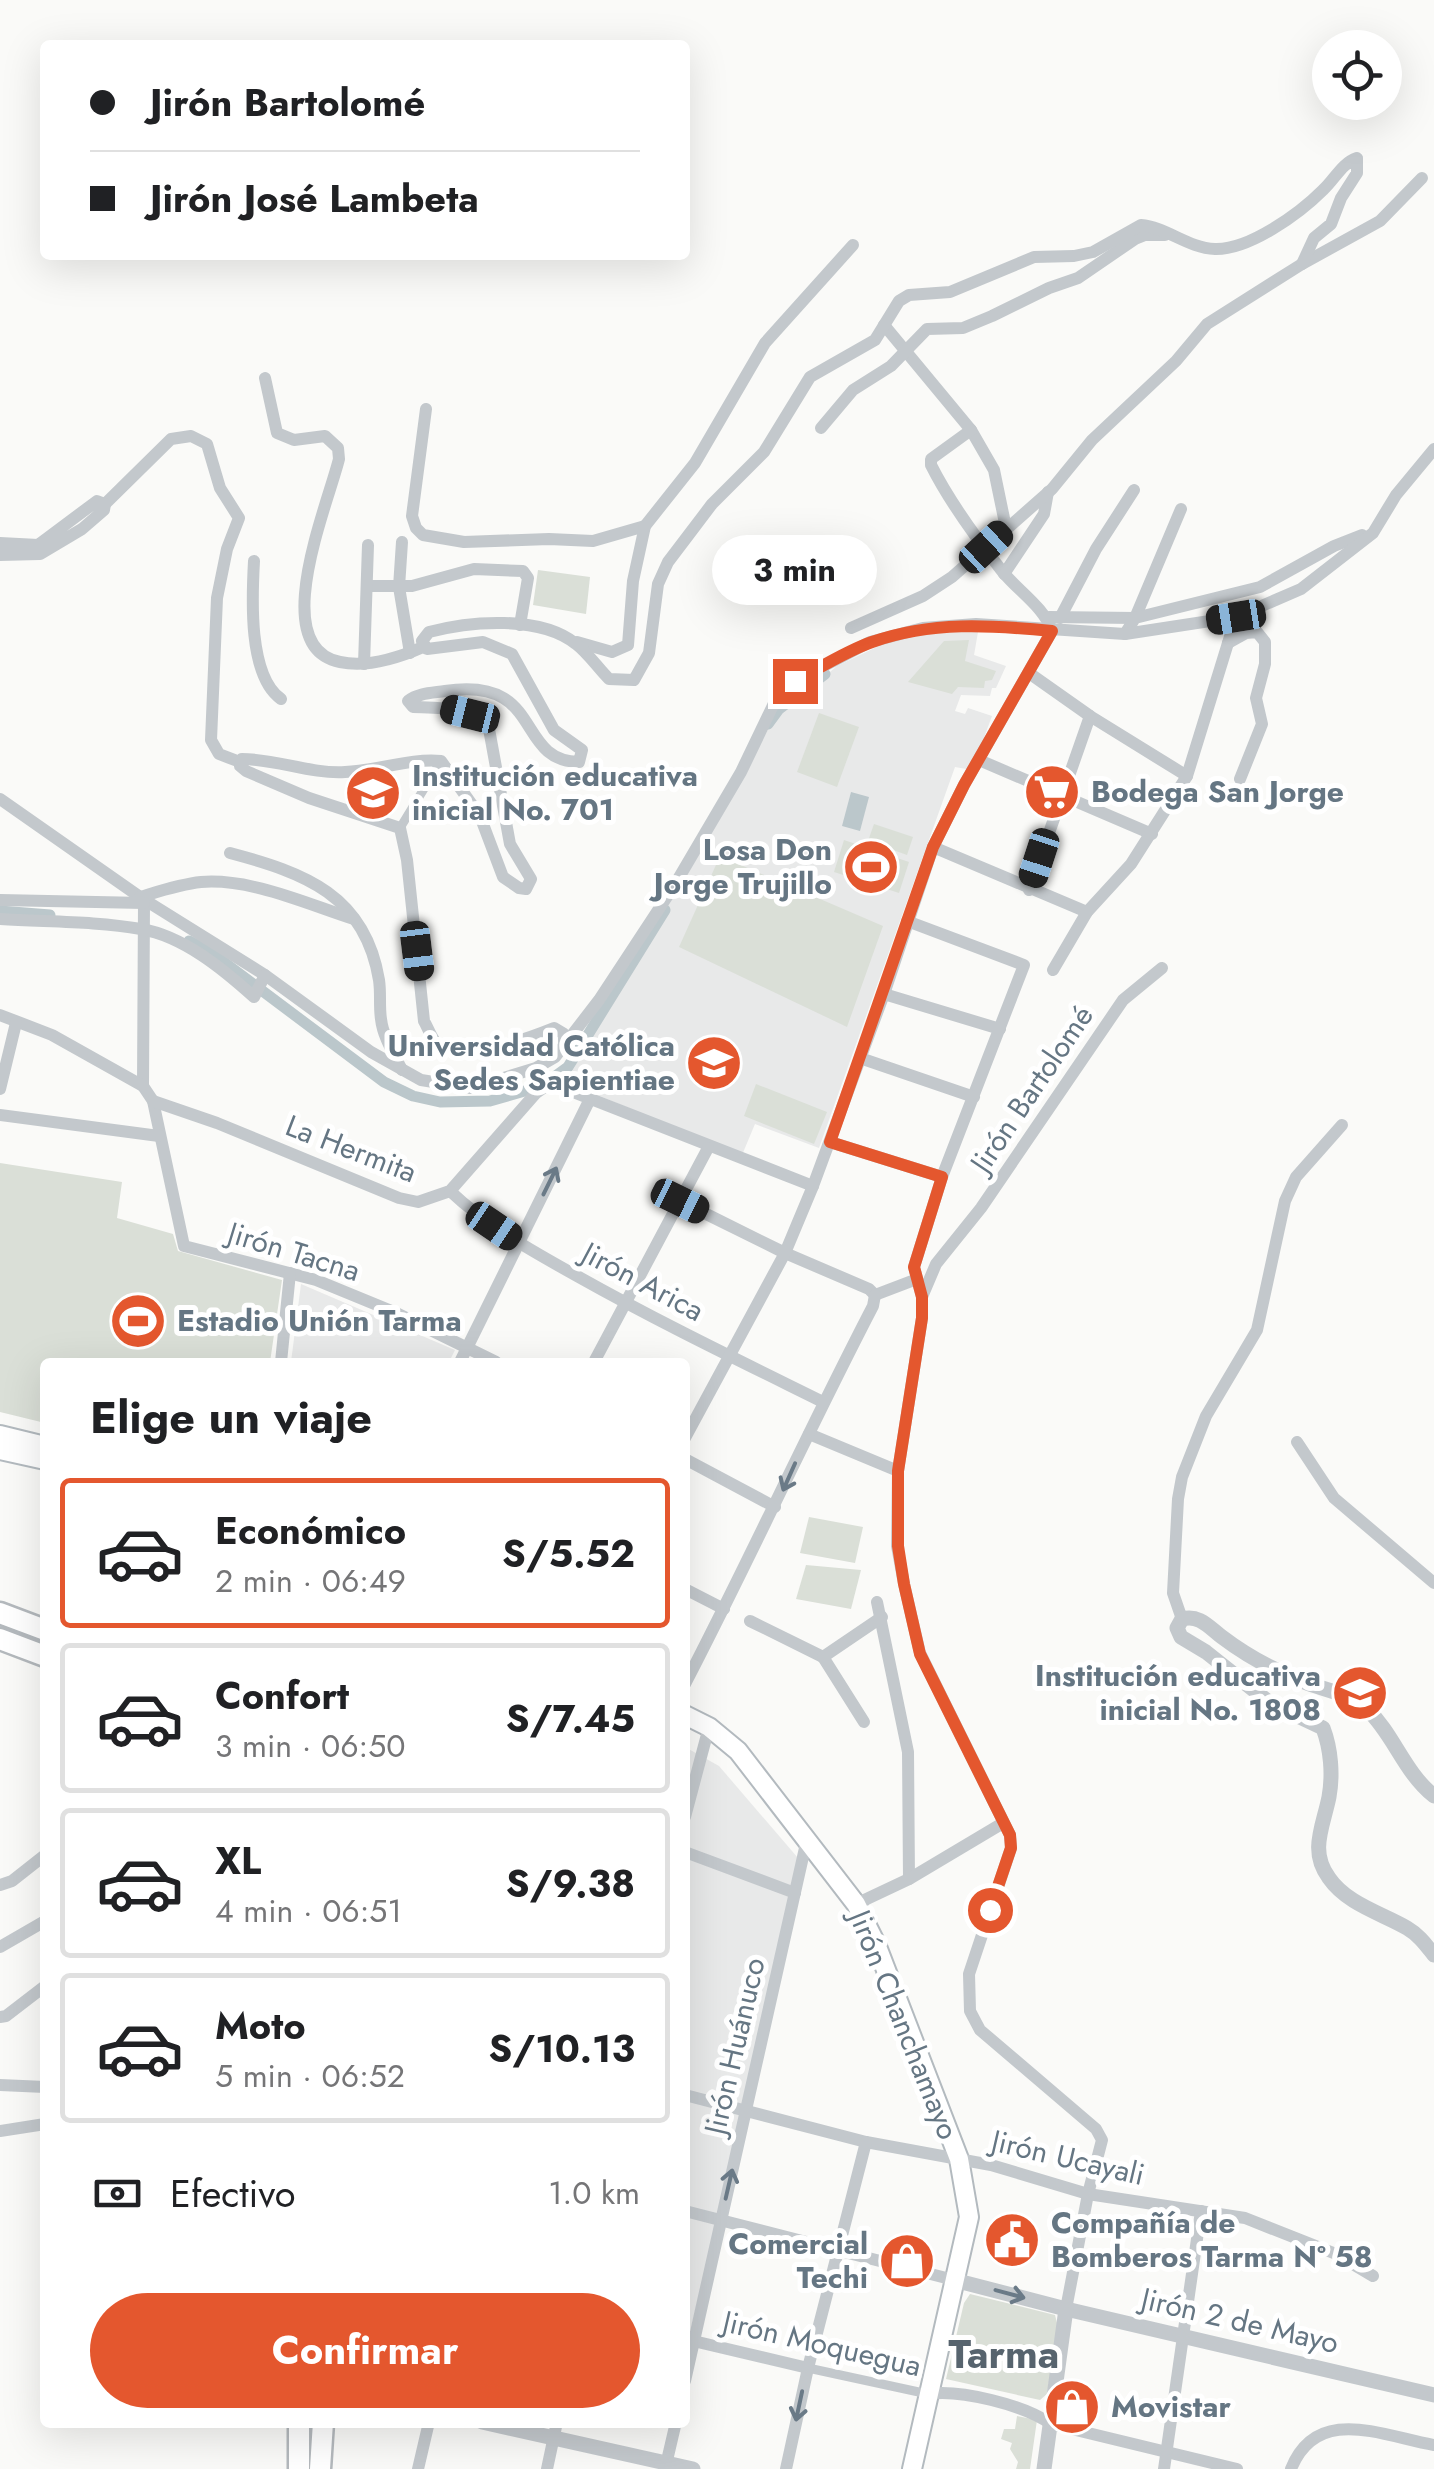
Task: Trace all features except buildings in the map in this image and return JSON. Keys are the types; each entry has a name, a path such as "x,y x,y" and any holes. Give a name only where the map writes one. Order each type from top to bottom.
{"highway":[{"path":"0,1613 40,1628"},
{"path":"0,1640 40,1654"},
{"path":"299,2428 299,2469"},
{"path":"320,2469 323,2428"}],"main road":[{"path":"0,1435 40,1445"},
{"path":"0,1450 40,1459"},
{"name":"Jirón Chanchamayo","path":"690,1718 738,1751 856,1904 876,1944 959,2159 969,2217 912,2469"}],"street":[{"path":"574,642 609,679 634,680 649,653 658,584 668,562 712,504 764,452 810,378 874,340 899,301 909,295 950,292 1034,257 1093,252 1141,224 1210,249 1236,248 1266,233 1311,201 1348,161 1357,158 1358,173 1341,198 1331,224 1314,238 1302,264"},
{"path":"851,628 923,596 952,577 1048,492 1092,440 1176,361 1208,324 1302,264 1380,222 1422,178"},
{"path":"821,428 853,390 891,366 927,330 963,328 1078,278 1136,239 1168,235"},
{"path":"417,650 429,632 494,620 612,652 628,645 633,581 645,526 695,463 765,343 853,245"},
{"path":"884,325 972,430 994,470 1006,528"},
{"path":"265,378 277,433 294,440 324,436 338,448 303,598 305,632 317,654 342,663 364,664 417,650 483,642 512,654 554,730 582,750 578,762 554,757 543,749 510,699 489,691 466,688 416,695 408,701 413,707 446,708 470,714 488,728 510,844 531,879 526,888 504,878 480,816 441,761"},
{"path":"426,409 412,516 423,535 464,542 593,541 645,526"},
{"path":"972,430 930,462 959,513 1004,574 1054,622 1125,634 1236,617 1301,588 1372,533 1396,495 1434,449"},
{"path":"0,556 40,554 92,521 172,439 192,436 206,444 220,488 239,518 227,548 216,598 211,740 219,754 240,762 246,770 309,798 400,828"},
{"path":"690,1429 784,1253 813,1186 933,847 1054,622 1134,490"},
{"path":"1004,574 1044,514 1048,492"},
{"path":"0,543 38,545 97,501 105,504"},
{"path":"1125,634 1181,509"},
{"path":"0,900 143,914 402,1070 421,1080 471,1088 536,1068 555,1057 600,1000 674,886 741,772 777,697 795,681 870,642 923,628 1135,618 1241,594 1289,573 1334,546 1372,533"},
{"path":"402,542 399,587 417,650"},
{"path":"364,664 368,545"},
{"path":"254,561 255,641 271,690 281,699"},
{"path":"367,586 399,587 474,569 523,571 528,578 520,626"},
{"path":"1053,970 1087,912 1130,864 1187,776 1236,617"},
{"path":"1228,644 1252,631 1266,642 1256,698 1262,724 1240,779"},
{"path":"1029,672 1090,716 1187,776"},
{"path":"1029,890 1090,716"},
{"path":"240,762 248,758 306,770 346,772 441,761"},
{"path":"979,760 1152,834"},
{"path":"441,761 400,828 424,1021 434,1042 463,1051 518,1043 554,1028 564,1034 564,1044"},
{"path":"0,799 176,942 259,985"},
{"path":"933,847 1087,912"},
{"path":"230,854 304,876 329,891 354,919 372,946 380,984 381,1021 402,1070"},
{"path":"0,919 143,914 198,882 220,882 354,919"},
{"path":"143,914 143,1086"},
{"path":"875,1294 917,1280 914,1267 942,1177 1024,965 907,921"},
{"name":"Jirón Bartolomé","path":"922,1297 936,1264 992,1193 1123,1000 1162,968"},
{"path":"884,994 1000,1029"},
{"path":"0,1015 52,1035 143,1086 152,1100 159,1136 0,1115"},
{"path":"0,1089 3,1061 16,1023"},
{"path":"860,1058 974,1097"},
{"name":"La Hermita","path":"152,1100 399,1198 418,1202 450,1190 536,1093 550,1083 588,1100"},
{"path":"462,1358 588,1100 813,1186"},
{"path":"1342,1125 1296,1178 1285,1201 1257,1330 1206,1416 1182,1477 1172,1593 1182,1619 1178,1628 1182,1637 1270,1703 1323,1728 1331,1767 1330,1794 1318,1842 1320,1864 1337,1887 1373,1913 1434,1947"},
{"name":"Jirón Tacna","path":"159,1136 184,1246 316,1280 394,1312 488,1358"},
{"path":"830,1142 942,1177"},
{"path":"596,1358 708,1148"},
{"name":"Jirón Arica","path":"450,1190 469,1209 520,1244 626,1304 823,1402"},
{"path":"680,1201 875,1294"},
{"path":"280,1358 290,1273"},
{"name":"Jirón Bartolomé","path":"917,1280 922,1297 920,1334 898,1471 898,1546 920,1654 1010,1835 1011,1848 969,1974 970,2011 980,2030 1003,2052 1100,2134 1101,2148 1088,2194"},
{"path":"690,1674 776,1508 823,1402 873,1306 875,1294"},
{"path":"809,1434 898,1471"},
{"path":"1297,1442 1334,1498 1434,1583"},
{"path":"690,1462 776,1508"},
{"path":"690,1591 724,1608"},
{"path":"877,1602 908,1752 908,1878"},
{"path":"1182,1619 1191,1616 1201,1620 1273,1669 1351,1698 1367,1708 1418,1783 1434,1796"},
{"path":"823,1657 882,1617"},
{"path":"750,1621 823,1657 864,1722"},
{"path":"690,1798 709,1728"},
{"path":"856,1904 1003,1823"},
{"name":"Jirón Huánuco","path":"690,2340 722,2220 807,1839"},
{"path":"690,1854 795,1893"},
{"path":"0,1885 12,1881 40,1859"},
{"path":"0,1948 40,1924"},
{"path":"1418,1936 1434,1955"},
{"path":"0,2017 40,1990"},
{"path":"0,2085 40,2088"},
{"name":"Jirón Ucayali","path":"690,2095 1088,2194 1245,2218 1336,2254 1373,2276"},
{"path":"0,2131 40,2125"},
{"path":"786,2469 866,2142"},
{"path":"1044,2469 1066,2309 1088,2194"},
{"name":"Jirón 2 de Mayo","path":"690,2211 1066,2309 1434,2395"},
{"path":"1164,2469 1201,2211"},
{"name":"Jirón Moquegua","path":"690,2340 928,2394 946,2392 1034,2412 1051,2424 1237,2469"},
{"path":"418,2469 428,2428"},
{"path":"666,2466 675,2428"},
{"path":"1291,2469 1295,2458 1312,2440 1333,2428 1434,2445"},
{"path":"546,2469 555,2430 666,2466 693,2469"}],"shaded area":[{"path":"538,570 590,577 586,614 533,605"},
{"path":"929,632 978,632 974,655 1006,666 990,696 961,695 955,711 965,714 968,708 992,716 972,770 955,767 819,1148 755,1124 742,1155 566,1082 774,719 837,666 887,642"},
{"path":"969,640 965,661 996,671 992,680 985,681 984,688 958,687 952,694 908,682 944,641"},
{"path":"819,713 859,727 837,787 797,772"},
{"path":"851,792 869,797 860,831 842,826"},
{"path":"874,824 913,837 907,855 868,841"},
{"name":"Losa Don Jorge Trujillo","path":"844,840 909,862 899,893 834,872"},
{"path":"720,856 883,926 847,1027 679,947"},
{"path":"756,1084 827,1112 814,1144 744,1116"},
{"name":"Estadio Unión Tarma","path":"0,1163 122,1182 117,1218 173,1234 178,1251 282,1280 271,1358 40,1358 40,1422 0,1412"},
{"path":"301,1284 455,1350 451,1358 292,1358"},
{"path":"809,1517 863,1527 855,1563 800,1553"},
{"path":"806,1565 861,1570 851,1609 796,1599"},
{"path":"690,1750 719,1766 804,1865 690,2332"},
{"path":"970,2294 1055,2315 1058,2327 1047,2394 1040,2400 946,2379 964,2303"},
{"path":"1017,2416 1037,2420 1030,2469 1016,2469 1018,2462 1010,2449 1012,2443 1001,2439 1004,2429 1015,2429"}],"waterway":[{"path":"768,724 779,709 825,674"},
{"path":"189,941 209,951 384,1082 413,1096 440,1102 490,1101 542,1086 568,1067 665,910"},
{"path":"0,911 50,915"},
{"path":"0,1626 40,1640"},
{"path":"310,2469 311,2428"}],"place":[{"name":"Bodega San Jorge","path":"1052,792"},
{"name":"Institución educativa inicial No. 701","path":"373,793"},
{"name":"Losa Don Jorge Trujillo","path":"871,867"},
{"name":"Universidad Católica Sedes Sapientiae","path":"714,1063"},
{"name":"Estadio Unión Tarma","path":"138,1321"},
{"name":"Institución educativa inicial No. 1808","path":"1360,1693"},
{"name":"Compañía de Bomberos Tarma Nº 58","path":"1012,2240"},
{"name":"Comercial Techi","path":"907,2261"},
{"name":"Movistar","path":"1072,2407"}],"district":[{"name":"Tarma","path":"1004,2354"}],"route":[{"path":"795,681 870,642 923,628 976,624 1052,631 933,847 830,1142 942,1177 914,1267 922,1297 922,1318 898,1471 898,1546 920,1654 1010,1835 1011,1848 990,1910"}]}
